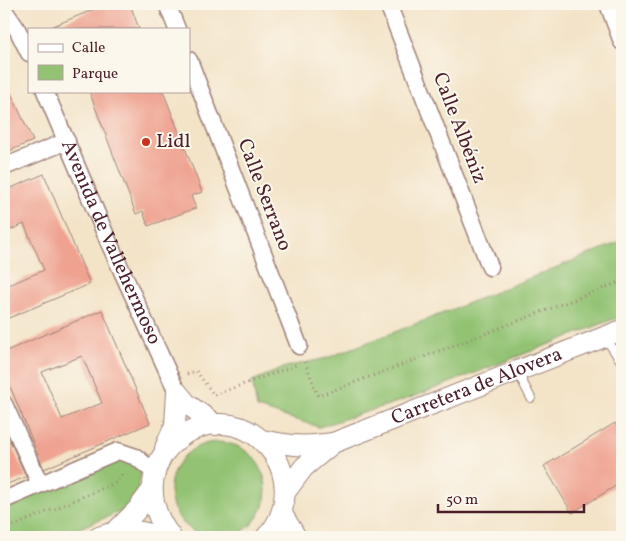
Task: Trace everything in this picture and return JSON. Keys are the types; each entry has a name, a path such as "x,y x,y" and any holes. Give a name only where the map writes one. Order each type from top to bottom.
{"street":[{"path":"167,4 177,28"},
{"name":"Calle Albéniz","path":"388,4 490,267"},
{"path":"608,4 622,42"},
{"path":"4,10 17,29 28,51"},
{"name":"Calle Serrano","path":"190,63 300,346"},
{"name":"Avenida de Vallehermoso","path":"46,92 110,245 180,384 187,404 216,424"},
{"path":"4,167 67,141"},
{"name":"Carretera de Alovera","path":"262,440 292,446 333,443 614,334"},
{"name":"Avenida de Vallehermoso","path":"156,473 175,424 180,384"},
{"path":"4,404 40,484"},
{"path":"107,534 137,510 156,473 177,440 195,429 216,424 233,426 248,431 262,440 275,455 283,472 286,491 282,514 266,537"},
{"name":"Carretera de Alovera","path":"286,491 312,459 333,443"},
{"path":"4,500 118,451 136,457 156,473"},
{"path":"156,473 155,508 162,525 171,537"},
{"path":"282,514 296,537"},
{"path":"107,534 143,531 164,537"}],"lane":[{"path":"614,334 622,364"},
{"path":"517,371 531,398"}],"path":[{"path":"180,384 196,371 214,395 305,362 318,396 622,281"}],"green space":[{"path":"622,241 622,316 413,397 319,427 257,408 252,381 286,367 327,358"},
{"path":"218,442 236,446 252,456 262,472 266,490 262,508 252,524 236,534 218,538 200,534 184,524 174,508 170,490 174,472 184,456 200,446"},
{"path":"128,454 143,462 137,493 125,510 56,537 4,537 4,505"}],"building":[{"path":"107,4 130,4 139,28 48,28"},
{"path":"4,78 33,141 4,153"},
{"name":"Lidl","path":"89,92 163,92 202,192 191,196 196,208 148,226 143,211 136,214"},
{"path":"44,174 90,284 4,320 4,287 44,270 24,224 4,233 4,191"},
{"path":"102,310 150,423 44,469 4,372 4,352","holes":["82,356 102,403 62,419 42,372"]},
{"path":"615,423 622,435 622,482 572,513 544,466"},
{"path":"10,441 26,477 4,485 4,443"}],"place":[{"name":"Lidl","path":"146,142"}]}
